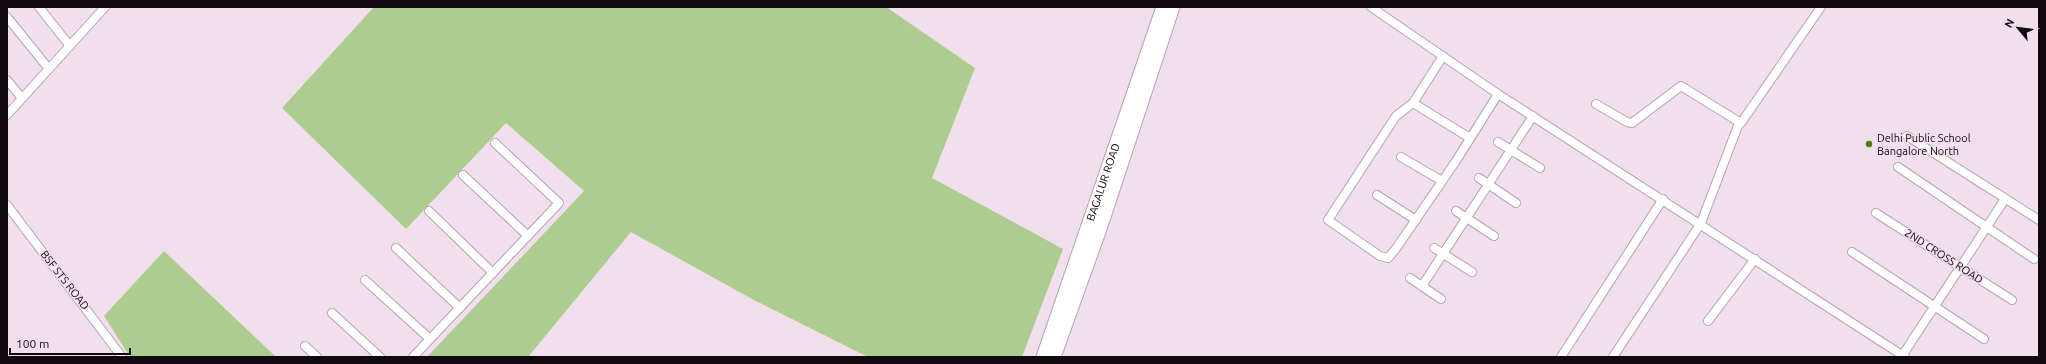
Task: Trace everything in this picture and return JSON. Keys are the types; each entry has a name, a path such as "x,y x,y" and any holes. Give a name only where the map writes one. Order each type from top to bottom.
{"main road":[{"name":"BAGALUR ROAD","path":"1054,357 1163,7"},
{"name":"BAGALUR ROAD","path":"1043,357 1096,223 1173,7"}],"street":[{"path":"39,7 70,46"},
{"path":"7,115 105,7"},
{"path":"1372,7 1498,94 1663,199 1903,356 2005,200"},
{"path":"1613,357 1700,224 1739,123 1742,122 1821,7"},
{"path":"7,17 49,69"},
{"path":"1443,56 1412,103 1396,116 1328,220 1380,256 1388,258 1395,250 1442,181 1498,94"},
{"path":"7,80 22,98"},
{"path":"1596,104 1627,122 1632,123 1681,86 1739,123"},
{"path":"1412,103 1470,138"},
{"path":"1422,286 1533,116"},
{"path":"1907,136 2005,200 2039,220"},
{"path":"1498,142 1540,168"},
{"path":"413,357 559,203 495,143"},
{"path":"1401,157 1442,181"},
{"path":"1898,167 1987,229 2034,259"},
{"path":"463,175 528,236"},
{"path":"1479,178 1516,203"},
{"path":"1377,195 1416,220"},
{"path":"1561,357 1663,199"},
{"name":"BSF STS ROAD","path":"7,205 122,357"},
{"path":"429,211 493,273"},
{"path":"1456,211 1494,236"},
{"name":"2ND CROSS ROAD","path":"1876,213 2012,300"},
{"path":"396,248 460,308"},
{"path":"1434,248 1472,272"},
{"path":"1852,252 1984,338"},
{"path":"1708,321 1755,259"},
{"path":"1410,278 1441,299"},
{"path":"365,280 430,339"},
{"path":"332,313 380,357"},
{"path":"305,346 317,357"}],"green space":[{"path":"374,7 886,7 975,68 932,178 1063,249 1022,357 868,357 752,299 631,232 528,357 427,357 584,191 506,123 406,229 282,108"},
{"path":"164,251 276,357 130,357 104,316"}],"place":[{"name":"Delhi Public School Bangalore North","path":"1869,144"}]}
